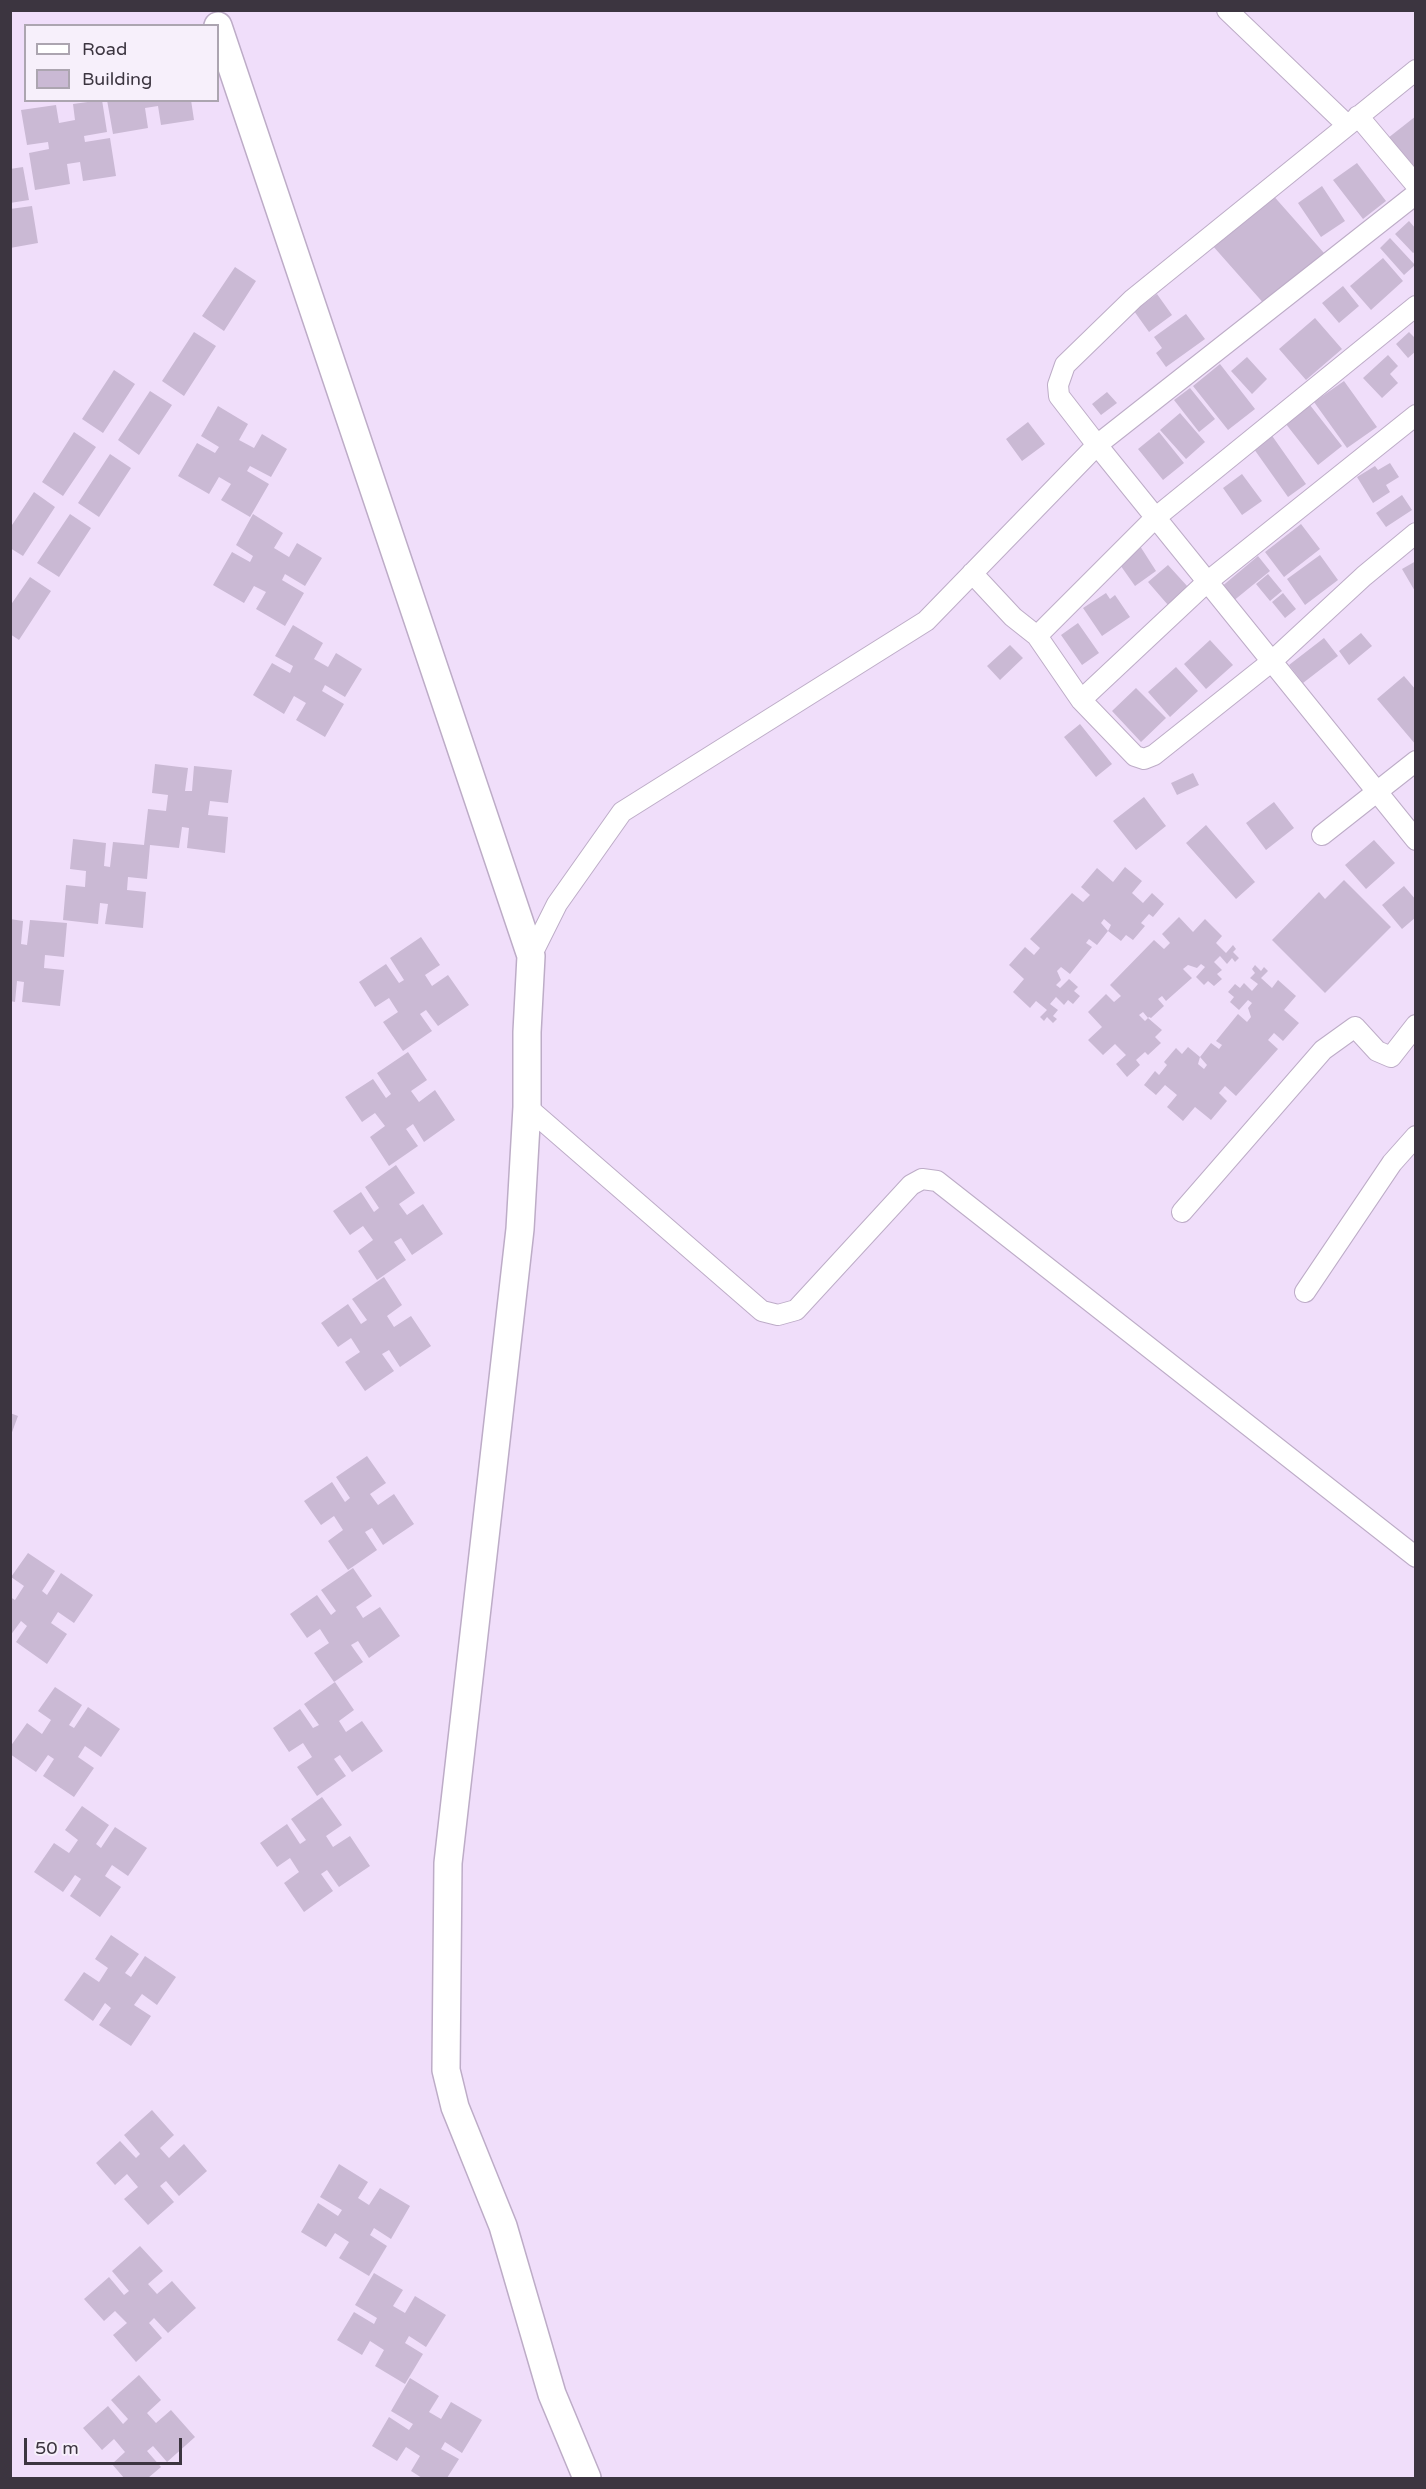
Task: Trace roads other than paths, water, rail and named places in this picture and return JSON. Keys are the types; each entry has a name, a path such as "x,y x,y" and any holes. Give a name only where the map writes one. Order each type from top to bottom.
{"street":[{"path":"1227,10 1352,120 1416,185"},
{"path":"219,32 531,956 526,1032 527,1107 520,1229 448,1863 446,2070 455,2107 503,2226 552,2394 586,2478"},
{"path":"1416,70 1133,299 1065,365 1058,385 1059,396 1097,445 1416,840"},
{"path":"531,956 557,904 622,812 926,621 960,589 972,573 1097,445 1416,194"},
{"path":"1037,636 1155,518 1416,306"},
{"path":"1081,700 1207,582 1416,415"},
{"path":"972,573 1013,616 1037,636 1081,700 1135,756 1144,759 1154,755 1271,662 1364,576 1416,533"},
{"path":"1322,835 1416,761"},
{"path":"1182,1212 1323,1050 1354,1027 1377,1051 1391,1057 1416,1025"},
{"path":"527,1107 762,1311 778,1315 796,1310 911,1185 922,1179 937,1181 1416,1557"},
{"path":"1305,1292 1392,1163 1416,1136"}]}
